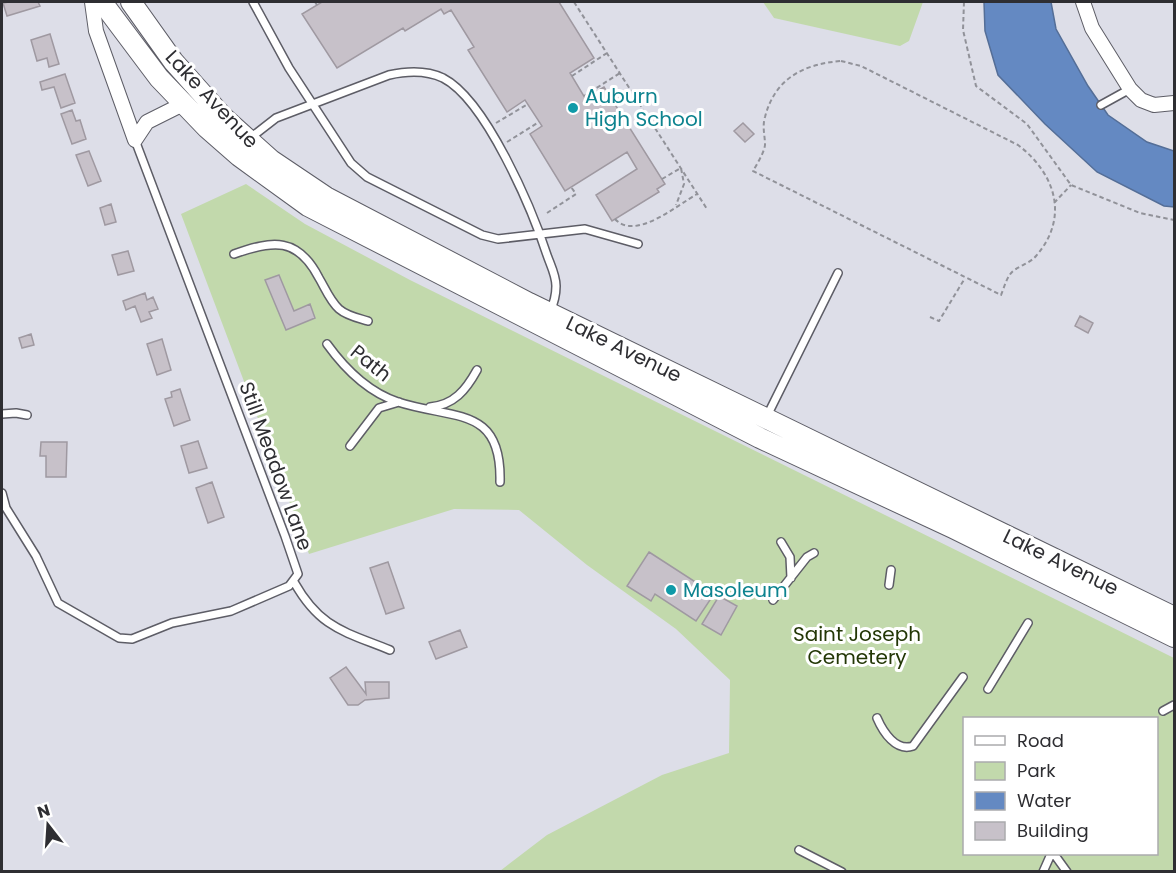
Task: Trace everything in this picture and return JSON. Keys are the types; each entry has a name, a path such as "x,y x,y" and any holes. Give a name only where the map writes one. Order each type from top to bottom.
{"main road":[{"name":"Lake Avenue","path":"102,2 133,45 183,104 241,146 326,197 760,438 943,523 1174,637"},
{"name":"Lake Avenue","path":"131,2 173,62 223,117 241,146"},
{"name":"Lake Avenue","path":"547,321 766,418 1174,617"}],"street":[{"path":"92,2 96,31 135,140"},
{"path":"1083,2 1092,28 1130,89 1142,100 1154,105 1174,103"},
{"name":"Lake Avenue","path":"135,140 147,122 183,104"}],"lane":[{"path":"253,2 289,68 351,163 367,177 482,235 498,239 585,229 638,244"},
{"path":"241,146 276,118 405,71 442,78 457,88 469,101 518,180 540,234 556,283 556,298 547,321"},
{"path":"1101,105 1130,89"},
{"name":"Still Meadow Lane","path":"2,493 6,508 36,556 57,603 119,638 132,639 172,623 231,611 294,582 298,574 135,140"},
{"path":"234,254 268,243 289,245 304,255 338,309 349,316 368,321"},
{"path":"760,438 766,418 838,273"},
{"name":"Path","path":"327,344 357,378 381,394 399,402 455,415 478,423 494,439 500,459 500,482"},
{"path":"455,415 451,401 469,385 477,370"},
{"name":"Path","path":"424,408 451,401"},
{"name":"Path","path":"350,446 379,408 399,402"},
{"path":"2,414 27,415"},
{"path":"781,542 790,557 791,580"},
{"path":"773,600 807,557 814,553"},
{"path":"889,585 891,570"},
{"path":"294,582 317,616 329,624 390,650"},
{"path":"988,689 1012,644 1028,622"},
{"path":"877,718 890,739 902,747 913,746 963,677"},
{"path":"1163,711 1174,705"},
{"path":"799,850 832,869 842,872"},
{"path":"1043,872 1052,855"},
{"path":"1054,855 1067,872"}],"path":[{"path":"574,2 707,209"},
{"path":"964,2 963,30 976,86 1027,124 1071,185 1140,213 1174,220"},
{"path":"572,76 607,53"},
{"path":"841,61 861,66 1018,145 1034,157 1044,171 1052,186 1054,203 1053,227 1046,243 1028,263 1011,272 1001,295 753,171 765,147 762,134 771,98 782,82 801,69 819,63 841,61"},
{"path":"584,96 620,73"},
{"path":"496,123 528,104"},
{"path":"507,142 539,122"},
{"path":"662,180 681,168"},
{"path":"674,207 682,192 681,168"},
{"path":"1054,203 1071,185"},
{"path":"547,213 576,194 572,187"},
{"path":"615,219 624,226 635,228 697,194"},
{"path":"930,317 939,321 965,277"}],"green space":[{"path":"763,2 923,2 909,41 900,46 774,18"},
{"name":"Saint Joseph Cemetery","path":"246,184 305,224 410,280 1174,658 1174,871 500,871 547,835 662,775 729,753 730,680 676,629 587,565 519,510 454,509 309,554 181,214"}],"water":[{"path":"984,2 1051,2 1056,29 1088,86 1108,115 1147,142 1174,151 1174,207 1164,206 1097,172 1045,124 998,75 985,31"}],"building":[{"path":"38,2 40,6 7,16 3,3"},
{"name":"Auburn High School","path":"322,2 559,2 594,58 570,73 585,98 604,87 665,184 657,189 659,192 612,221 596,195 637,169 627,152 565,191 530,134 542,126 525,100 507,112 468,50 474,47 451,10 444,14 441,9 405,31 403,28 337,68 302,14"},
{"path":"50,34 59,64 49,67 47,58 37,61 31,40"},
{"path":"65,74 75,103 61,108 54,87 42,90 40,82"},
{"path":"72,110 76,121 80,120 86,139 72,144 61,114"},
{"path":"743,123 754,134 745,142 734,131"},
{"path":"89,151 101,181 88,186 76,155"},
{"path":"111,204 116,222 105,225 100,208"},
{"path":"128,251 134,271 118,275 112,255"},
{"path":"279,275 294,311 310,304 315,318 286,330 265,280"},
{"path":"145,293 147,300 153,297 158,309 149,312 152,318 141,322 135,306 126,310 123,301"},
{"path":"1080,316 1093,323 1088,333 1075,326"},
{"path":"31,334 34,345 22,348 19,338"},
{"path":"162,339 171,370 157,375 147,344"},
{"path":"180,389 190,420 174,426 165,399 172,397 171,392"},
{"path":"198,441 207,468 189,473 181,446"},
{"path":"41,442 67,442 66,477 46,477 46,456 40,456"},
{"path":"212,482 224,517 208,523 196,488"},
{"name":"Masoleum","path":"649,552 714,594 696,621 655,594 651,601 627,586"},
{"path":"388,562 404,608 386,614 370,568"},
{"path":"719,596 737,606 721,635 702,624"},
{"path":"460,630 467,647 436,659 429,642"},
{"path":"346,667 366,694 365,682 389,682 389,698 365,700 358,705 348,705 330,678"}],"place":[{"name":"Auburn High School","path":"573,108"},
{"name":"Masoleum","path":"671,590"}]}
